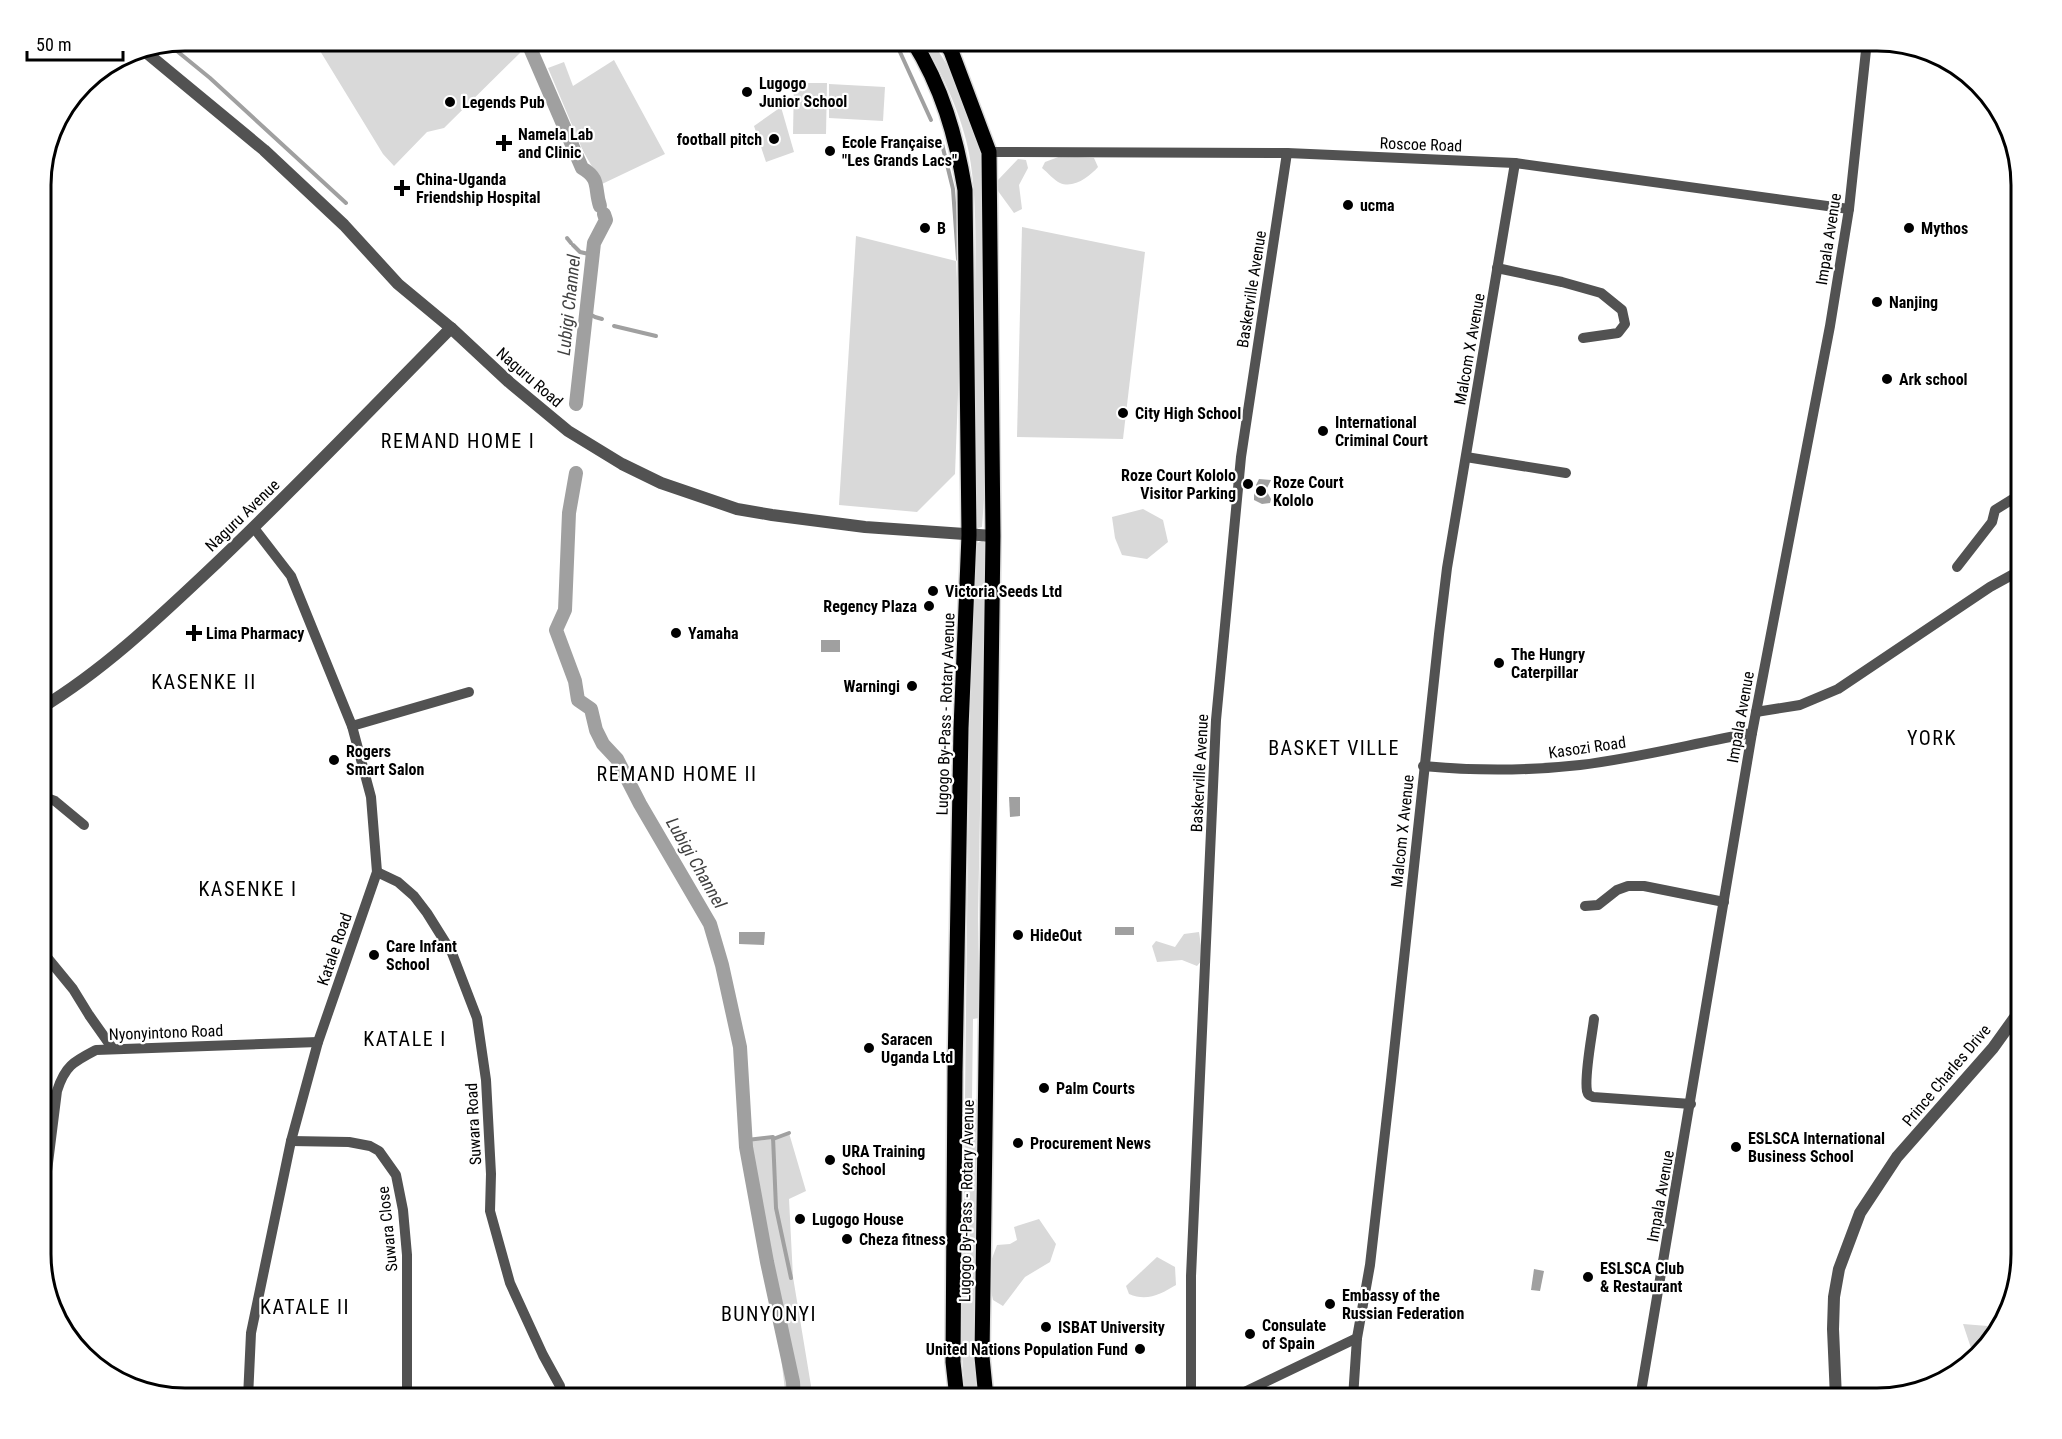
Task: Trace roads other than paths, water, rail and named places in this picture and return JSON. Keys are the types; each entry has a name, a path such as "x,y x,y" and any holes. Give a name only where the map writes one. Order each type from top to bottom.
{"main road":[{"name":"Lugogo By-Pass - Rotary Avenue","path":"920,51 951,121 965,190 969,535 961,728 955,1072 953,1362 956,1388"},
{"name":"Lugogo By-Pass - Rotary Avenue","path":"951,51 989,152 993,536 982,1357 985,1388"}],"street":[{"name":"Impala Avenue","path":"1642,1388 1752,733 1830,326 1849,209 1866,51"},
{"name":"Naguru Road","path":"150,56 264,150 336,217 398,284 451,328 509,382 568,430 622,464 662,483 737,509 865,527 993,536"},
{"name":"Roscoe Road","path":"989,152 1287,153 1515,163 1849,209"},
{"name":"Baskerville Avenue","path":"1191,1388 1191,1276 1216,720 1241,457 1287,153"},
{"name":"Malcom X Avenue","path":"1354,1388 1357,1338 1370,1265 1423,766 1447,568 1515,163"},
{"path":"1497,268 1601,293 1622,310 1624,324 1618,333 1583,338"},
{"name":"Naguru Avenue","path":"51,702 92,675 150,625 254,528 451,328"},
{"path":"1466,457 1566,473"},
{"path":"1957,567 1992,522 1995,510 2011,500"},
{"name":"Katale Road","path":"249,1388 252,1333 291,1142 318,1042 377,872 371,797 352,726 291,576 254,528"},
{"path":"1756,712 1800,705 1838,689 1990,587 2011,576"},
{"path":"352,726 469,692"},
{"name":"Kasozi Road","path":"1423,766 1461,770 1522,770 1570,766 1752,733"},
{"path":"51,800 84,825"},
{"name":"Suwara Road","path":"377,872 398,882 414,896 427,913 452,953 477,1018 486,1080 491,1174 490,1211 510,1283 560,1388"},
{"path":"1585,906 1598,905 1617,890 1628,886 1644,886 1724,902"},
{"path":"51,962 73,989 88,1015 113,1049"},
{"path":"1594,1019 1588,1076 1587,1092 1589,1095 1691,1104"},
{"name":"Prince Charles Drive","path":"1836,1388 1834,1297 1839,1269 1860,1213 1897,1157 1986,1057 2011,1023"},
{"name":"Nyonyintono Road","path":"51,1139 57,1091 62,1074 73,1062 96,1050 318,1042"},
{"name":"Suwara Close","path":"291,1142 349,1142 370,1146 379,1151 396,1175 403,1210 407,1255 407,1388"},
{"path":"1253,1388 1357,1338"}],"waterway":[{"path":"177,51 210,78 346,203"},
{"name":"Lubigi Channel","path":"531,51 582,168 592,176 596,184 600,206"},
{"path":"900,51 931,120"},
{"path":"941,140 953,189 958,259"},
{"name":"Lubigi Channel","path":"576,404 594,243 606,220 604,214"},
{"path":"567,238 571,243"},
{"path":"573,245 580,252 593,255"},
{"path":"586,312 602,319"},
{"path":"614,326 656,336"},
{"name":"Lubigi Channel","path":"576,473 569,513 565,610 556,630 575,681 578,700 591,709 596,730 603,744 617,759 640,804 710,924 722,965 740,1047 746,1147 793,1388"},
{"path":"773,1139 789,1133"},
{"path":"746,1147 747,1140 773,1137 776,1208 791,1278"}],"place":[{"name":"Lugogo Junior School","path":"747,92"},
{"name":"Legends Pub","path":"450,102"},
{"name":"football pitch","path":"774,139"},
{"name":"Namela Lab and Clinic","path":"504,143"},
{"name":"Ecole Française \"Les Grands Lacs\"","path":"830,151"},
{"name":"China-Uganda Friendship Hospital","path":"402,188"},
{"name":"ucma","path":"1348,205"},
{"name":"B","path":"925,228"},
{"name":"Mythos","path":"1909,228"},
{"name":"Nanjing","path":"1877,302"},
{"name":"Ark school","path":"1887,379"},
{"name":"City High School","path":"1123,413"},
{"name":"International Criminal Court","path":"1323,431"},
{"name":"Roze Court Kololo Visitor Parking","path":"1248,484"},
{"name":"Roze Court Kololo","path":"1261,491"},
{"name":"Victoria Seeds Ltd","path":"933,591"},
{"name":"Regency Plaza","path":"929,606"},
{"name":"Lima Pharmacy","path":"194,633"},
{"name":"Yamaha","path":"676,633"},
{"name":"The Hungry Caterpillar","path":"1499,663"},
{"name":"Warningi","path":"912,686"},
{"name":"Rogers Smart Salon","path":"334,760"},
{"name":"HideOut","path":"1018,935"},
{"name":"Care Infant School","path":"374,955"},
{"name":"Saracen Uganda Ltd","path":"869,1048"},
{"name":"Palm Courts","path":"1044,1088"},
{"name":"Procurement News","path":"1018,1143"},
{"name":"ESLSCA International Business School","path":"1736,1147"},
{"name":"URA Training School","path":"830,1160"},
{"name":"Lugogo House","path":"800,1219"},
{"name":"Cheza fitness","path":"847,1239"},
{"name":"ESLSCA Club & Restaurant","path":"1588,1277"},
{"name":"Embassy of the Russian Federation","path":"1330,1304"},
{"name":"ISBAT University","path":"1046,1327"},
{"name":"Consulate of Spain","path":"1250,1334"},
{"name":"United Nations Population Fund","path":"1140,1349"}],"district":[{"name":"REMAND HOME I","path":"458,441"},
{"name":"KASENKE II","path":"204,682"},
{"name":"YORK","path":"1932,738"},
{"name":"BASKET VILLE","path":"1334,748"},
{"name":"REMAND HOME II","path":"677,774"},
{"name":"KASENKE I","path":"248,889"},
{"name":"KATALE I","path":"405,1039"},
{"name":"KATALE II","path":"305,1307"},
{"name":"BUNYONYI","path":"769,1314"}]}
